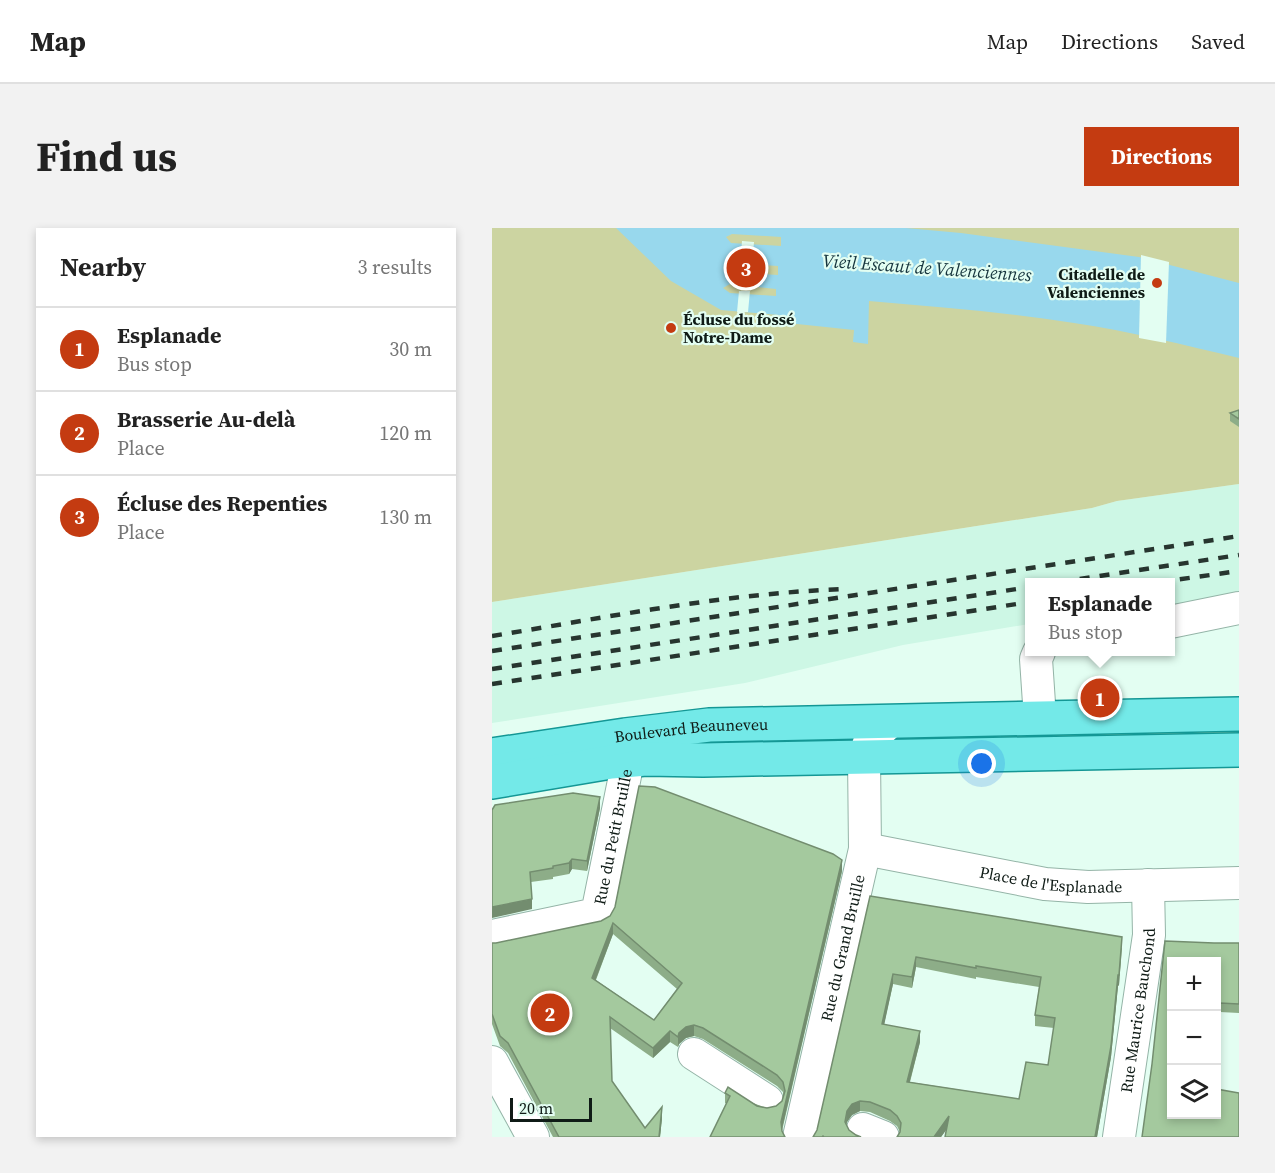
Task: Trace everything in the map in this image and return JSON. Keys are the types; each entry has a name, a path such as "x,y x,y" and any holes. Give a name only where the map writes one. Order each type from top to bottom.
{"main road":[{"name":"Boulevard Beauneveu","path":"492,755 699,726 1239,714"},
{"name":"Boulevard Beauneveu","path":"492,782 628,761 1239,750"}],"street":[{"path":"1175,621 1239,608"},
{"path":"1037,656 1040,718"},
{"path":"864,757 870,740 891,721"},
{"name":"Rue du Grand Bruille","path":"796,1116 866,849 864,757"},
{"name":"Rue du Petit Bruille","path":"492,936 597,914 628,761"},
{"name":"Place de l'Esplanade","path":"866,849 1045,884 1088,887 1239,883"},
{"name":"Rue Maurice Bauchond","path":"1119,1137 1149,935 1148,885"},
{"path":"694,1054 796,1116"},
{"path":"496,1080 533,1137"}],"shaded area":[{"path":"492,228 1239,228 1239,484 1117,501 1092,508 492,602"},
{"path":"1239,484 1239,608 1175,610 1175,578 1025,578 1025,625 903,645 745,683 492,723 492,602 1092,508 1117,501"},
{"path":"1235,728 1235,737 1001,741 1001,732"}],"water":[{"name":"Vieil Escaut de Valenciennes","path":"616,228 906,228 961,233 1139,257 1239,283 1239,358 1136,334 1074,323 869,301 868,344 853,342 854,330 778,322 779,315 721,310 671,281","holes":["732,234 781,237 781,246 731,243 726,237","730,263 778,266 778,275 729,272 723,268","730,284 776,289 776,296 730,293 723,288"]}],"pier":[{"path":"742,241 754,242 752,267 740,266"},
{"path":"1141,255 1169,262 1166,343 1139,338"},
{"path":"740,270 752,271 750,289 739,288"},
{"path":"739,291 750,291 748,312 737,312"}],"building":[{"path":"1239,410 1239,419 1230,413"},
{"path":"639,786 655,787 833,854 842,860 781,1122 785,1137 710,1137 730,1096 725,1093 728,1087 757,1106 767,1108 776,1106 782,1101 785,1091 783,1082 777,1075 703,1028 694,1025 686,1027 678,1037 670,1031 653,1048 610,1017 612,1081 645,1128 662,1107 659,1137 559,1137 508,1043 500,1036 492,1014 492,943 601,921 610,916 615,907","holes":["613,923 682,983 654,1020 592,978"]},
{"path":"573,793 600,797 587,861 572,859 569,863 553,866 553,868 530,872 532,899 492,907 492,810 495,805"},
{"path":"870,896 1122,937 1111,1046 1095,1137 945,1137 949,1116 934,1137 897,1137 901,1123 897,1116 890,1110 870,1102 860,1101 852,1104 847,1111 845,1122 849,1130 861,1137 813,1137 817,1130","holes":["916,957 976,968 976,966 1041,977 1035,1015 1055,1018 1048,1065 1026,1062 1019,1099 907,1082 920,1031 882,1024 893,974 912,977"]},
{"path":"1165,941 1239,943 1239,1004 1221,1003 1221,957 1167,957 1167,1119 1221,1119 1221,1090 1239,1093 1239,1137 1142,1137"}],"railway":[{"path":"492,651 1239,536"},
{"path":"1087,578 1239,555"},
{"path":"1175,580 1239,571"},
{"path":"492,669 1025,588"},
{"path":"492,636 757,595 846,589"},
{"path":"492,684 1025,603"}],"place":[{"name":"Écluse des Repenties","path":"746,268"},
{"name":"Citadelle de Valenciennes","path":"1157,283"},
{"name":"Écluse du fossé Notre-Dame","path":"671,328"},
{"name":"Esplanade","path":"1100,698"},
{"name":"Brasserie Au-delà","path":"550,1013"}]}
